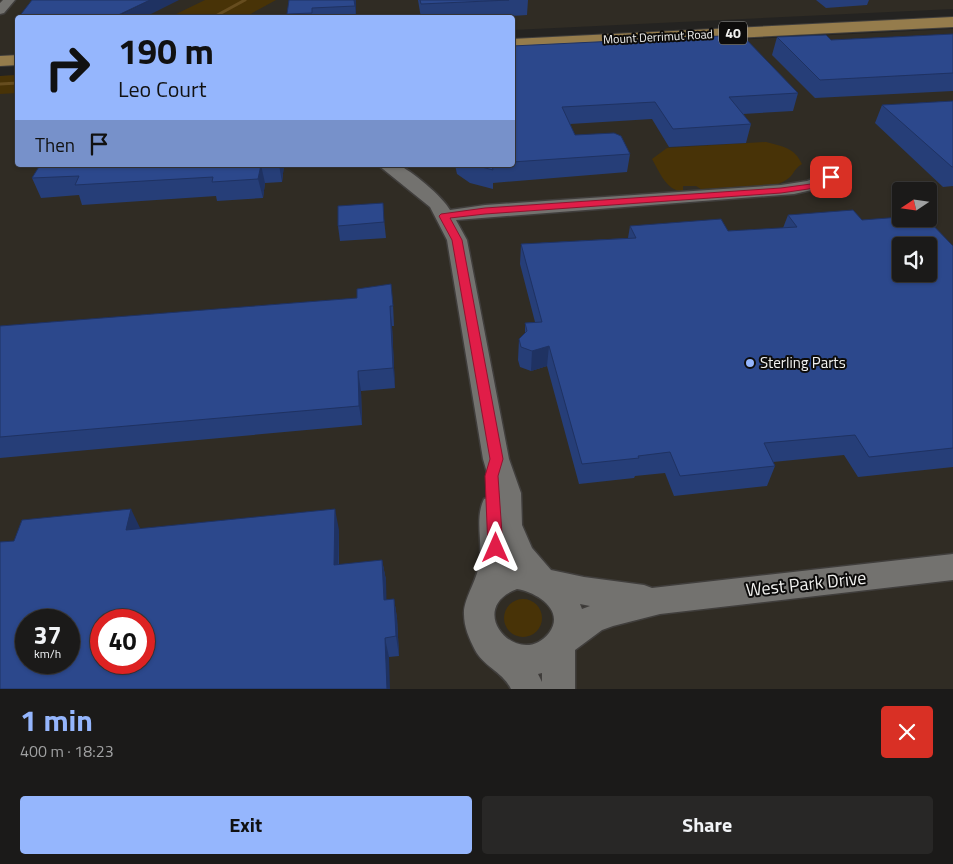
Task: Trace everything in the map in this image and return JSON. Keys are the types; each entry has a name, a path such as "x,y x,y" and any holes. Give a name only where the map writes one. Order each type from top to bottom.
{"main road":[{"name":"Mount Derrimut Road","path":"515,36 953,14"},
{"name":"Mount Derrimut Road","path":"515,44 953,22"},
{"path":"0,61 15,60"},
{"path":"0,68 15,68"}],"street":[{"path":"0,10 9,0"},
{"path":"389,167 426,192 451,215 781,190 820,184 831,177"},
{"path":"411,167 439,186 451,200 451,215 496,459 503,477 506,493 508,524 521,556 565,603 568,622 561,643 558,689"},
{"path":"496,459 492,476 496,537 495,560 489,588 482,599 478,611 478,624 483,636 492,648 504,656 521,674 528,689"},
{"name":"West Park Drive","path":"561,643 591,620 609,612 660,600 953,567"},
{"path":"489,588 502,579 517,576 543,581"},
{"name":"West Park Drive","path":"543,581 584,591 660,600"},
{"path":"504,656 524,661 534,660 552,652 561,643"}],"shaded area":[{"path":"0,0 953,0 953,9 515,30 515,15 15,15 15,54 0,55"},
{"path":"205,0 276,0 249,15 174,15"},
{"path":"953,29 953,689 0,689 0,76 15,75 15,167 515,167 515,51"},
{"path":"15,75 15,93 0,94 0,76"},
{"path":"766,142 783,146 792,151 802,164 788,179 778,184 701,189 696,186 683,186 683,191 677,190 664,180 652,159 667,148"},
{"path":"523,599 536,605 542,618 536,631 523,637 510,631 504,618 510,605"}],"building":[{"path":"32,0 150,0 118,15 20,15"},
{"path":"289,0 354,0 355,6 312,8 312,13 287,14"},
{"path":"420,0 509,0 421,4"},
{"path":"953,34 953,73 820,80 777,37 826,35 831,40"},
{"path":"742,35 798,93 729,97 751,124 673,129 655,102 562,107 575,135 614,133 621,136 630,154 515,162 515,46"},
{"path":"953,101 953,167 882,105"},
{"path":"39,167 261,167 258,179 212,182 213,177 75,185 79,176 32,178"},
{"path":"482,167 492,167 493,170"},
{"path":"383,203 384,222 338,226 338,206"},
{"name":"Sterling Parts","path":"853,210 862,220 892,218 892,228 936,228 953,246 953,448 869,457 855,435 764,443 775,466 680,476 670,452 638,456 639,458 582,464 549,346 532,351 521,347 519,339 527,331 525,323 542,322 521,244 636,238 630,226 721,219 728,231 797,227 788,215"},
{"path":"391,284 393,306 390,306 393,368 358,371 359,406 0,437 0,326 357,298 357,289"},
{"path":"131,509 126,530 335,509 334,565 382,560 384,600 394,599 396,636 385,638 387,689 0,689 0,542 14,541 22,520"}],"waterway":[{"path":"218,15 245,0"},
{"path":"0,84 15,83"}],"place":[{"name":"Sterling Parts","path":"750,363"}],"route":[{"path":"496,548 492,476 496,459 457,240 444,216 485,211 808,188 820,184 831,177"}]}
